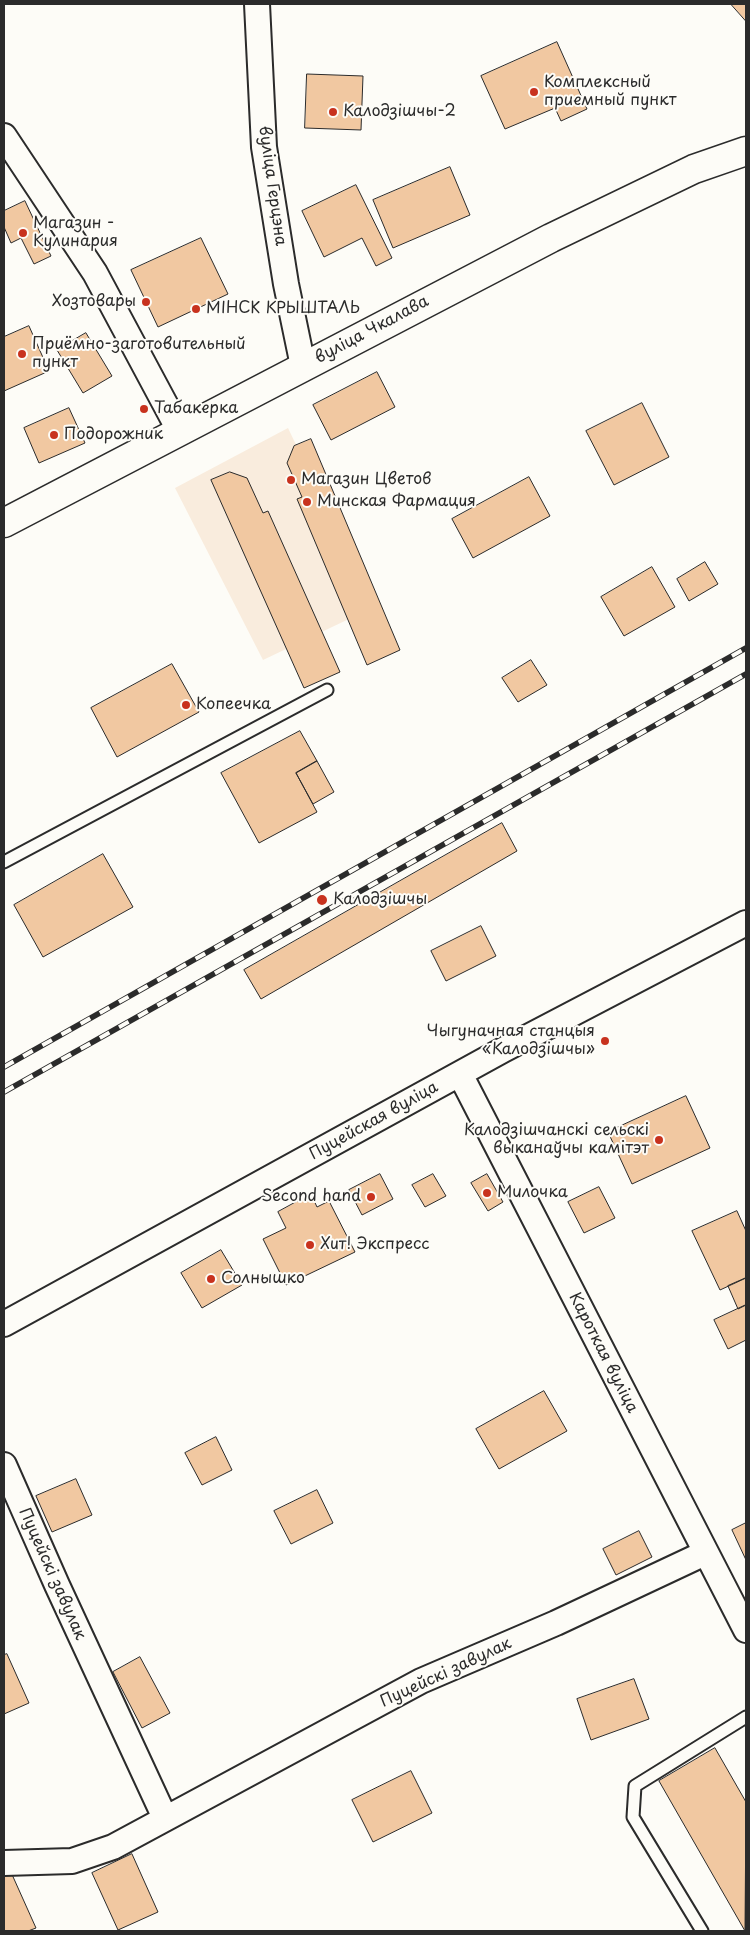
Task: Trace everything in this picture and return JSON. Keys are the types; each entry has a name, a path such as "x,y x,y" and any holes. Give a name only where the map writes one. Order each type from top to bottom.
{"street":[{"name":"вуліца Герцэна","path":"257,4 264,147 286,284 304,366"},
{"path":"4,136 95,273 179,430"},
{"name":"вуліца Чкалава","path":"4,523 179,430 551,238 694,169 746,151"},
{"name":"Пуцейская вуліца","path":"4,1324 460,1074 746,922"},
{"name":"Кароткая вуліца","path":"460,1074 746,1630"},
{"name":"Пуцейскі завулак","path":"4,1465 56,1585 165,1818"},
{"name":"Пуцейскі завулак","path":"4,1863 72,1861 113,1847 421,1680 556,1623 705,1552"}],"lane":[{"path":"4,862 327,690"},
{"path":"702,1931 633,1817 635,1786 746,1716"}],"shaded area":[{"path":"288,428 374,607 263,660 175,488"}],"building":[{"path":"731,4 746,4 746,21"},
{"name":"Комплексный приемный пункт","path":"557,42 587,109 561,121 555,108 505,129 481,76"},
{"name":"Калодзішчы-2","path":"307,74 363,76 361,130 305,128"},
{"path":"450,167 470,215 393,248 373,200"},
{"path":"356,185 392,258 376,266 362,238 324,257 302,211"},
{"name":"Магазин - Кулинария","path":"25,201 51,256 34,264 21,238 11,243 4,227 4,211"},
{"path":"201,238 228,294 158,327 131,270"},
{"name":"Приёмно-заготовительный пункт","path":"29,326 49,371 4,391 4,337"},
{"path":"86,333 112,376 83,393 57,350"},
{"path":"377,372 395,407 331,440 313,405"},
{"path":"642,403 669,457 614,485 586,431"},
{"name":"Подорожник","path":"69,408 85,443 39,463 24,428"},
{"path":"311,439 400,650 367,665 297,499 302,497 287,463 294,446"},
{"path":"230,472 247,478 263,513 268,511 340,672 304,688 211,480"},
{"path":"529,477 550,516 473,558 452,519"},
{"path":"705,562 718,584 689,601 677,579"},
{"path":"652,567 675,607 624,636 601,597"},
{"path":"531,660 547,685 518,702 502,678"},
{"path":"172,664 199,712 117,757 91,708"},
{"path":"300,731 317,761 296,773 317,812 259,843 221,773"},
{"path":"317,761 334,792 313,804 296,773"},
{"path":"502,823 517,851 261,999 244,970"},
{"path":"103,854 133,907 43,957 14,905"},
{"path":"481,926 496,956 446,981 431,951"},
{"name":"Калодзішчанскі сельскі выканаўчы камітэт","path":"686,1096 710,1148 632,1184 608,1132"},
{"path":"380,1174 393,1199 362,1215 349,1190"},
{"path":"433,1174 446,1196 425,1207 412,1185"},
{"name":"Милочка","path":"487,1174 503,1202 488,1211 471,1183"},
{"path":"599,1187 615,1218 584,1233 568,1202"},
{"path":"311,1194 317,1207 329,1201 355,1252 286,1285 263,1239 286,1228 278,1212"},
{"path":"737,1211 746,1231 746,1278 720,1290 692,1231"},
{"name":"Солнышко","path":"221,1250 242,1285 202,1308 181,1273"},
{"path":"746,1278 746,1305 738,1309 728,1286"},
{"path":"746,1305 746,1340 728,1349 714,1320"},
{"path":"544,1391 567,1431 499,1469 476,1429"},
{"path":"216,1437 232,1470 202,1485 185,1453"},
{"path":"76,1479 92,1515 52,1532 36,1496"},
{"path":"317,1490 333,1523 291,1544 274,1511"},
{"path":"746,1523 746,1560 732,1530"},
{"path":"639,1531 652,1557 616,1575 603,1549"},
{"path":"7,1654 29,1703 4,1714 4,1655"},
{"path":"140,1657 170,1713 142,1728 113,1672"},
{"path":"634,1679 649,1719 591,1740 577,1699"},
{"path":"715,1748 746,1802 745,1931 659,1781"},
{"path":"411,1771 432,1813 373,1842 352,1800"},
{"path":"132,1854 158,1912 118,1930 92,1873"},
{"path":"10,1870 36,1928 28,1931 4,1931 4,1873"}],"railway":[{"path":"4,1067 746,648"},
{"path":"4,1092 746,674"}],"place":[{"name":"Комплексный приемный пункт","path":"534,92"},
{"name":"Калодзішчы-2","path":"333,112"},
{"name":"Магазин - Кулинария","path":"23,233"},
{"name":"Хозтовары","path":"146,302"},
{"name":"МІНСК КРЫШТАЛЬ","path":"196,309"},
{"name":"Приёмно-заготовительный пункт","path":"22,354"},
{"name":"Табакерка","path":"144,409"},
{"name":"Подорожник","path":"54,435"},
{"name":"Магазин Цветов","path":"291,480"},
{"name":"Минская Фармация","path":"307,502"},
{"name":"Копеечка","path":"186,705"},
{"name":"Калодзішчы","path":"322,900"},
{"name":"Чыгуначная станцыя «Калодзішчы»","path":"605,1041"},
{"name":"Калодзішчанскі сельскі выканаўчы камітэт","path":"659,1140"},
{"name":"Милочка","path":"487,1193"},
{"name":"Second hand","path":"371,1197"},
{"name":"Хит! Экспресс","path":"310,1245"},
{"name":"Солнышко","path":"211,1279"}]}
